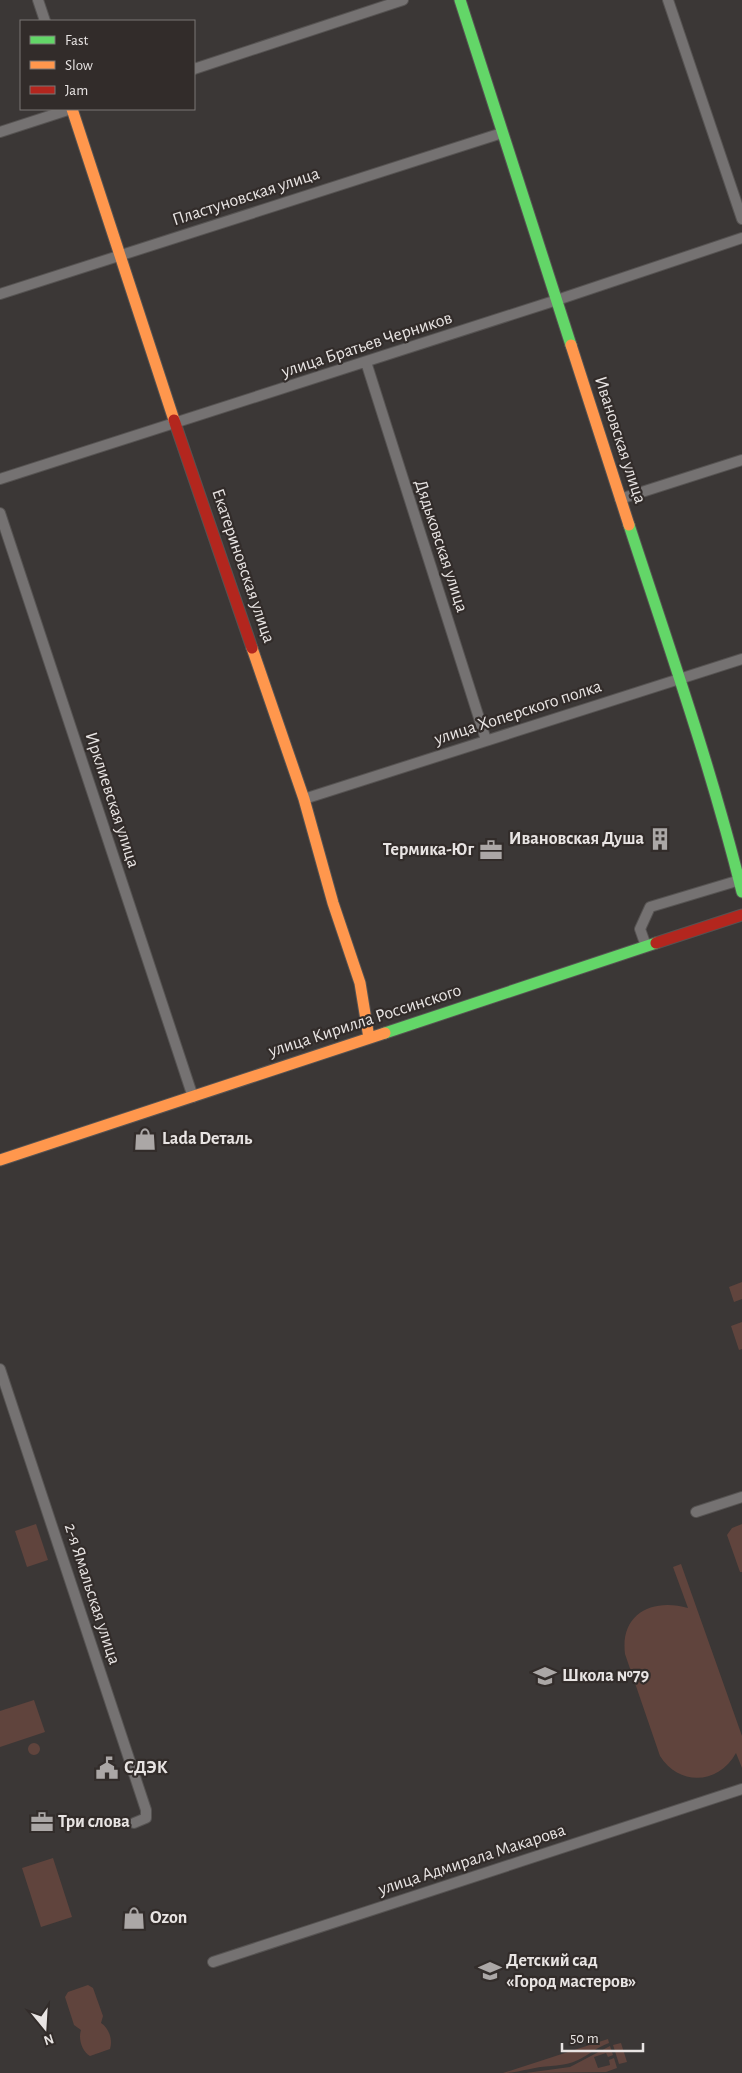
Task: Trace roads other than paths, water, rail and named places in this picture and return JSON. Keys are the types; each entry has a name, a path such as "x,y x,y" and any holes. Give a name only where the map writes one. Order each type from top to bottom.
{"street":[{"path":"38,0 45,20"},
{"path":"195,69 403,0"},
{"name":"Ивановская улица","path":"460,0 620,499 699,736 722,812 742,892"},
{"path":"668,0 742,219"},
{"path":"0,132 68,110"},
{"name":"Екатериновская улица","path":"71,110 175,423 304,799 333,903 360,983 369,1038"},
{"name":"Пластуновская улица","path":"0,294 502,133"},
{"name":"улица Братьев Черников","path":"0,479 557,300 742,238"},
{"name":"Дядьковская улица","path":"366,362 486,740"},
{"path":"620,499 742,460"},
{"name":"Ирклиевская улица","path":"0,513 192,1096"},
{"name":"улица Хоперского полка","path":"304,799 742,659"},
{"path":"646,946 640,929 650,907 740,880"},
{"name":"улица Кирилла Россинского","path":"0,1159 742,915"},
{"name":"2-я Ямальская улица","path":"0,1369 146,1810 146,1818 134,1823"},
{"path":"696,1512 742,1497"},
{"name":"улица Адмирала Макарова","path":"213,1962 742,1789"}],"place":[{"name":"Ивановская Душа","path":"660,839"},
{"name":"Термика-Юг","path":"491,850"},
{"name":"Lada Dеталь","path":"145,1139"},
{"name":"Школа №79","path":"545,1676"},
{"name":"СДЭК","path":"107,1768"},
{"name":"Три слова","path":"42,1822"},
{"name":"Ozon","path":"134,1918"},
{"name":"Детский сад «Город мастеров»","path":"490,1971"}]}
